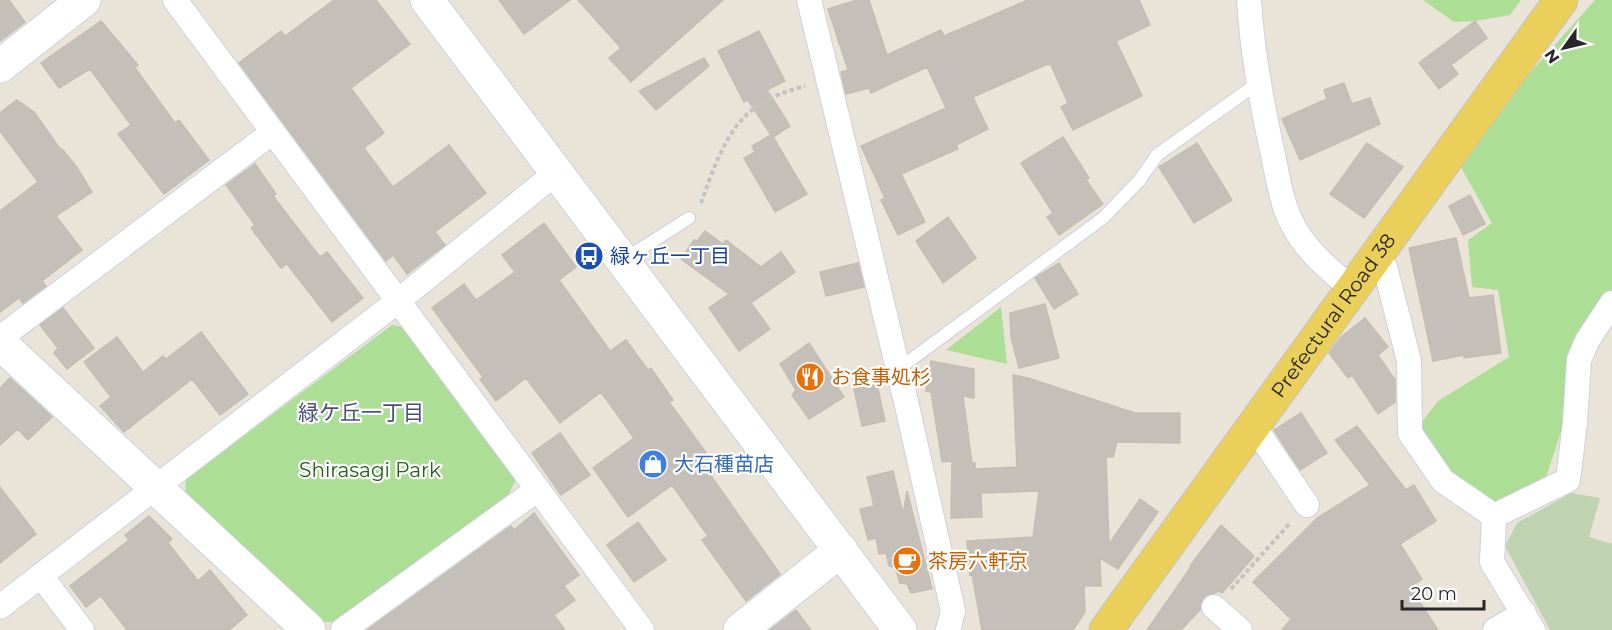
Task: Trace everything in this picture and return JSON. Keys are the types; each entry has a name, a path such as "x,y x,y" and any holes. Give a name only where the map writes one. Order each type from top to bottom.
{"main road":[{"name":"Prefectural Road 38","path":"1106,630 1561,0"}],"street":[{"path":"0,66 84,0"},
{"path":"175,0 642,630"},
{"path":"428,0 900,630"},
{"path":"809,0 953,611 948,630"},
{"path":"1249,0 1251,40 1258,83 1284,208 1296,231 1313,252 1334,275 1352,288"},
{"path":"0,338 273,132"},
{"path":"0,607 398,301 557,172"},
{"path":"1374,259 1385,267 1409,361 1410,433 1443,481 1494,516"},
{"path":"1494,516 1568,480 1579,360 1587,340 1612,303"},
{"path":"0,343 309,630"},
{"path":"1253,425 1307,505"},
{"path":"343,630 538,489"},
{"path":"1494,516 1492,562 1529,622 1495,630"},
{"path":"740,630 841,550"},
{"path":"41,576 82,630"},
{"path":"1214,607 1240,630"}],"lane":[{"path":"897,370 1103,218 1139,181 1157,155 1258,83"},
{"path":"622,260 689,218"}],"path":[{"path":"689,218 700,206 717,160 744,117 757,106 780,94 829,80"},
{"path":"1214,607 1307,505"}],"green space":[{"path":"1423,0 1521,0 1510,15 1454,22"},
{"path":"1595,0 1612,0 1612,296 1577,339 1566,365 1565,420 1546,477 1494,516 1413,434 1438,401 1509,357 1498,290 1472,287 1468,240 1492,223 1457,160 1504,102"},
{"path":"1001,307 1007,364 946,350"},
{"name":"Shirasagi Park","path":"392,325 403,327 516,479 508,496 337,622 324,622 185,493 186,479"},
{"path":"1571,493 1600,498 1589,537 1612,544 1612,630 1550,630 1505,546 1517,523"}],"building":[{"path":"0,0 9,0 25,22 0,41"},
{"path":"334,0 376,0 410,44 351,88 384,133 364,148 393,187 449,145 486,193 435,232 445,245 407,274 393,255 386,261 239,63 281,31 285,36"},
{"path":"499,0 570,0 524,34"},
{"path":"578,0 723,0 631,82 609,58 621,48"},
{"path":"857,0 869,0 887,55 941,30 944,36 1028,0 1139,0 1150,25 1116,41 1142,96 1073,130 1061,107 1068,103 1050,63 973,97 988,129 956,145 958,149 901,174 925,222 898,235 881,200 885,198 861,146 946,108 927,67 871,93 869,88 846,94 841,72 848,70 828,9"},
{"path":"101,21 138,65 135,68 175,123 179,120 209,160 164,194 118,134 131,125 90,69 59,88 41,63"},
{"path":"1475,21 1487,38 1451,65 1458,74 1439,89 1419,63"},
{"path":"759,31 785,81 767,90 790,126 773,137 807,194 775,212 744,158 755,152 752,146 771,135 748,100 744,102 718,51"},
{"path":"704,58 709,66 656,110 639,91"},
{"path":"1344,83 1352,104 1370,98 1380,124 1300,160 1282,119 1327,99 1324,90"},
{"path":"17,100 34,112 61,150 76,166 92,192 56,216 82,250 42,281 46,286 23,303 19,298 0,312 0,211 38,182 0,131 0,113"},
{"path":"1063,137 1089,178 1086,180 1103,204 1059,235 1047,217 1053,213 1021,163"},
{"path":"1197,143 1232,200 1194,223 1159,167"},
{"path":"1367,143 1403,167 1364,218 1330,194"},
{"path":"255,164 276,194 273,196 320,257 327,252 363,298 332,322 287,264 281,268 251,228 255,225 226,185"},
{"path":"1470,195 1485,224 1463,235 1449,206"},
{"path":"948,217 976,258 943,283 916,241"},
{"path":"544,223 576,267 559,280 610,351 626,340 648,370 651,368 673,400 669,402 710,458 702,463 780,574 746,601 702,540 708,536 672,485 628,517 593,468 634,438 601,392 560,423 526,378 496,401 480,379 483,377 432,308 464,284 476,300 515,272 502,255"},
{"path":"705,231 723,244 726,240 761,267 781,252 795,272 751,303 770,329 739,351 709,308 729,294 681,259 694,240 697,241"},
{"path":"1456,238 1469,298 1493,295 1501,353 1464,358 1464,355 1433,361 1409,248"},
{"path":"858,263 864,287 826,296 820,272"},
{"path":"1059,263 1078,294 1054,309 1035,278"},
{"path":"1045,304 1059,358 1019,368 1011,337 1010,313"},
{"path":"63,308 94,348 67,369 54,353 58,348 40,325"},
{"path":"1365,318 1388,347 1378,355 1395,380 1395,402 1378,414 1352,375 1348,378 1329,353 1341,337"},
{"path":"201,332 248,394 220,415 192,379 124,432 100,406 111,397 84,362 117,337 143,372 163,356 166,359"},
{"name":"お食事処杉","path":"809,343 844,397 809,419 792,395 796,390 780,364"},
{"path":"931,361 974,369 974,398 963,396 972,463 975,463 975,469 1017,467 1013,375 1135,413 1180,413 1180,443 1117,442 1113,457 1106,457 1109,544 1140,499 1158,512 1118,569 1100,558 1101,586 1084,586 1085,612 1073,630 982,630 972,574 970,575 967,541 1033,537 1039,491 981,493 982,517 951,518 952,461 942,462 931,392 926,391"},
{"path":"10,378 52,417 28,440 18,429 0,445 0,388"},
{"path":"877,384 885,421 862,426 854,389"},
{"path":"1301,413 1327,453 1300,470 1274,430"},
{"path":"1357,426 1406,490 1414,485 1436,521 1400,544 1422,579 1410,587 1438,630 1282,630 1291,619 1253,582 1317,518 1370,485 1335,440"},
{"path":"560,433 590,475 561,495 532,453"},
{"path":"893,471 903,514 907,491 932,589 911,593 907,584 900,583 895,567 889,566 886,553 879,554 876,538 868,540 860,509 874,506 867,477"},
{"path":"0,487 36,534 0,563"},
{"path":"534,513 579,575 564,586 575,600 554,615 565,630 367,630 511,526 514,530"},
{"path":"149,516 172,539 168,543 198,581 210,570 247,615 229,630 127,630 101,596 86,607 70,586 129,540 125,535"},
{"path":"638,522 666,560 634,582 607,545"},
{"path":"1221,525 1254,556 1222,593 1219,591 1204,597 1200,610 1181,630 1147,630 1190,566"},
{"path":"796,610 811,630 770,630"}],"place":[{"name":"緑ヶ丘一丁目","path":"589,256"},
{"name":"お食事処杉","path":"810,377"},
{"name":"大石種苗店","path":"653,464"},
{"name":"茶房六軒京","path":"907,561"}],"district":[{"name":"緑ケ丘一丁目","path":"361,413"}]}
